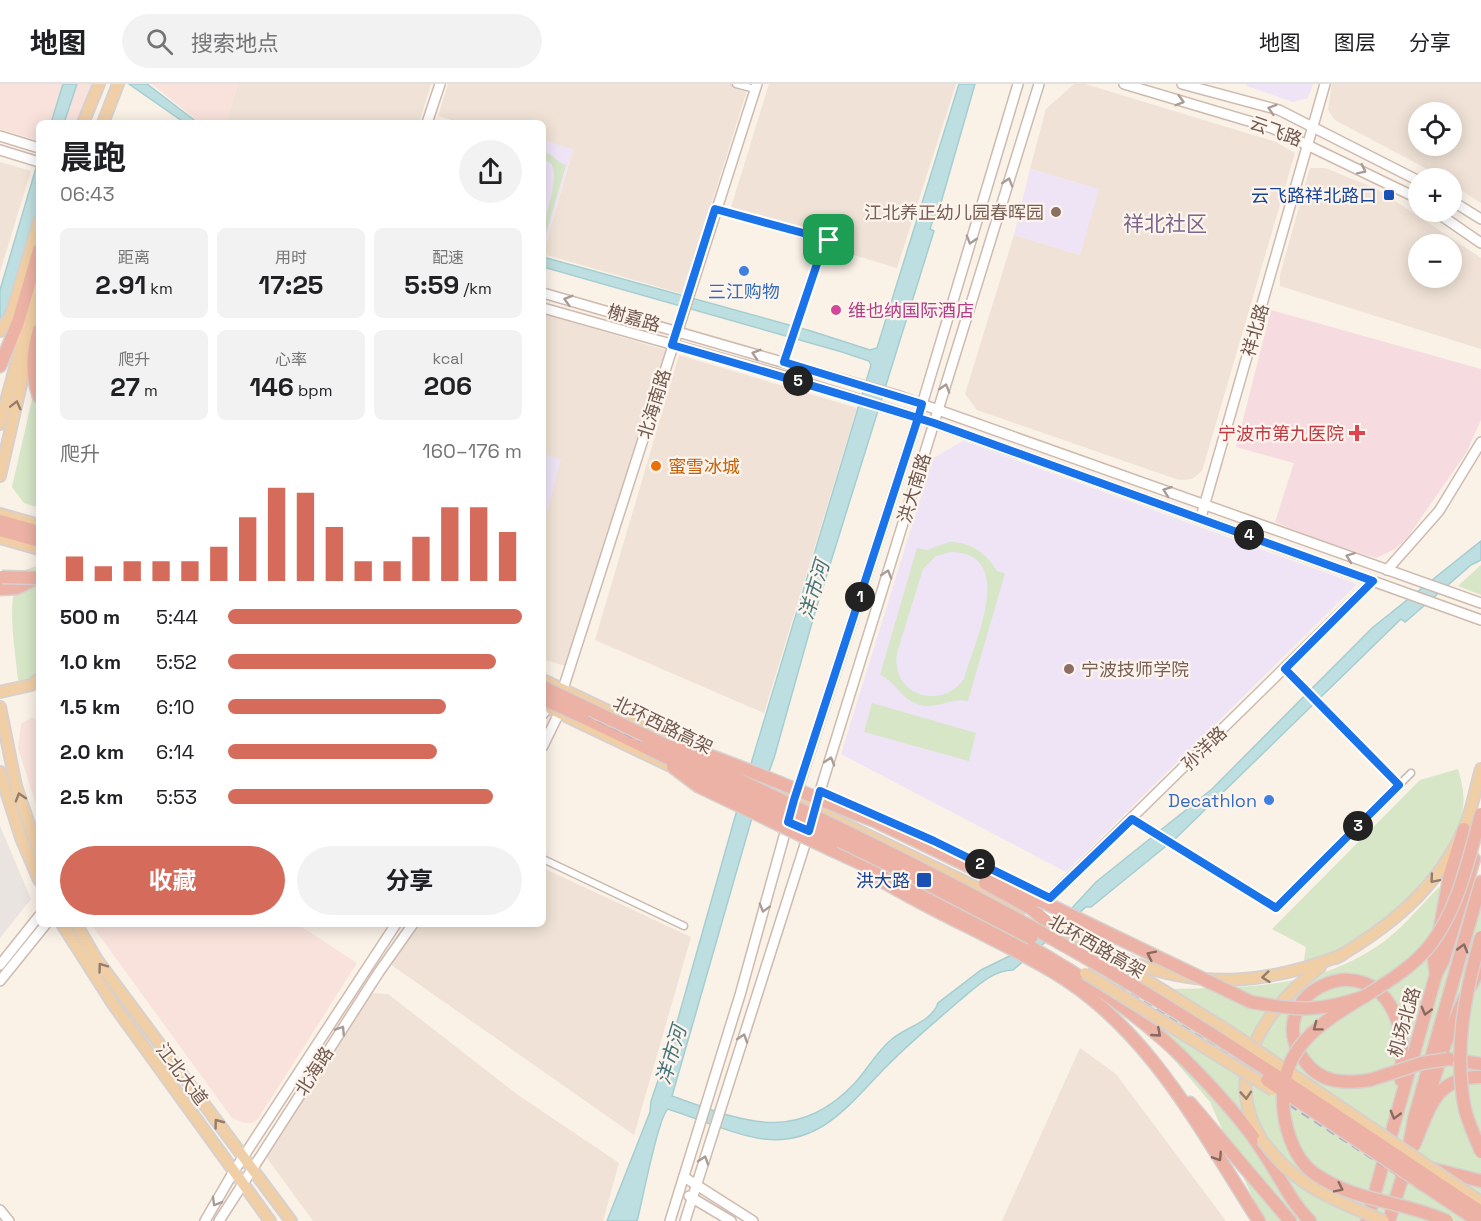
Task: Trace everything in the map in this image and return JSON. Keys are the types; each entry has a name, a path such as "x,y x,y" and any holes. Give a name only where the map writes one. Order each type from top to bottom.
{"highway":[{"path":"0,366 18,322 36,260"},
{"path":"36,340 32,372 36,386"},
{"path":"0,520 36,530"},
{"path":"0,530 36,540"},
{"path":"0,576 36,578"},
{"path":"0,589 17,588 36,579"},
{"name":"北环西路高架","path":"546,688 942,880 1090,960 1288,1084 1481,1212"},
{"name":"北环西路高架","path":"546,707 645,747 908,874 1088,967 1262,1076 1478,1221"},
{"path":"631,729 756,771 1032,909 1046,921"},
{"path":"645,747 698,786 1014,940 1117,1000 1160,1035 1237,1117 1262,1148 1301,1212 1310,1221"},
{"path":"816,799 875,821 1251,1002 1290,1010 1318,1010 1366,996"},
{"path":"1447,1221 1351,1193 1313,1172 1297,1154 1287,1129 1283,1106 1283,1086 1293,1054 1306,1036 1414,963 1441,929 1464,875 1481,814"},
{"path":"1436,974 1434,960 1450,874 1464,829"},
{"name":"机场北路","path":"1366,1221 1436,974 1467,889 1481,835"},
{"path":"832,850 901,892 1053,971 1112,1017 1156,1062 1176,1089 1259,1221"},
{"name":"机场北路","path":"1389,1221 1405,1168 1414,1119 1434,1044 1481,882"},
{"path":"1481,937 1464,1012 1460,1054 1465,1111 1481,1152"},
{"path":"1405,1168 1445,1044 1481,965"},
{"path":"1401,1093 1400,1031 1390,1006 1381,995 1370,985 1353,979 1326,982 1313,990 1296,1012 1292,1027 1299,1053 1308,1066 1330,1081 1350,1083 1422,1063 1448,1059 1481,1064"},
{"path":"1405,1168 1431,1104 1442,1088 1465,1077 1481,1077"},
{"path":"1176,1089 1290,1221"},
{"path":"1432,1168 1481,1181"}],"main road":[{"path":"84,120 99,84"},
{"path":"428,120 440,84"},
{"name":"洪大南路","path":"684,1177 794,800 918,418 1018,84"},
{"name":"洪大南路","path":"697,1184 801,857 816,799 1039,84"},
{"name":"云飞路","path":"1124,84 1272,128 1408,194"},
{"name":"云飞路","path":"1182,84 1279,110 1408,175"},
{"name":"祥北路","path":"1202,518 1307,143 1319,84"},
{"name":"祥北路","path":"1310,126 1325,84"},
{"path":"104,120 117,86"},
{"name":"北海南路","path":"563,689 756,87"},
{"path":"0,136 36,147"},
{"path":"0,150 36,161"},
{"path":"1462,207 1481,219"},
{"path":"1451,222 1481,243"},
{"path":"0,331 11,315 36,231"},
{"path":"0,424 36,290"},
{"name":"榭嘉路","path":"546,293 678,327 896,395 1481,603"},
{"name":"榭嘉路","path":"546,309 934,423 1481,620"},
{"path":"0,476 36,319"},
{"path":"1387,570 1439,511 1481,442"},
{"path":"0,514 36,524"},
{"path":"0,538 36,548"},
{"name":"孙洋路","path":"1050,898 1373,581"},
{"path":"546,681 794,800 816,799 1080,939 1230,1032 1481,1202"},
{"path":"0,692 32,685 36,682"},
{"path":"546,704 563,689"},
{"path":"546,740 559,713 563,689"},
{"path":"0,707 16,786 36,844"},
{"path":"546,707 809,831 992,922 1151,1012 1467,1221"},
{"path":"1384,1221 1333,1199 1294,1178 1277,1161 1252,1123 1245,1097 1247,1060 1266,1023 1287,993 1319,968 1368,940 1402,914 1438,875 1464,829 1481,769"},
{"path":"0,772 21,838 36,873"},
{"path":"1046,921 1050,898"},
{"path":"0,965 36,920"},
{"path":"0,981 44,927"},
{"name":"江北大道","path":"64,927 113,1004 270,1221"},
{"name":"江北大道","path":"78,927 97,960 291,1221"},
{"name":"北海路","path":"205,1221 243,1157 394,927"},
{"name":"北海路","path":"219,1221 251,1168 411,927"},
{"path":"1080,939 1154,970 1210,981 1278,976 1342,955"},
{"path":"670,1221 684,1177 753,1221"},
{"path":"685,1221 697,1184"},
{"path":"680,1190 730,1221"},
{"path":"0,1210 9,1221"}],"street":[{"path":"736,84 756,87"},
{"path":"715,209 831,238 820,255 785,359"},
{"path":"1285,669 1399,785"},
{"path":"1132,819 1276,908 1411,773"},
{"path":"816,799 934,841 1050,898"},
{"path":"546,860 684,926"}],"shaded area":[{"path":"0,84 91,84 77,120 36,120 36,140 0,129"},
{"path":"152,84 238,84 227,120 196,120"},
{"path":"238,84 431,84 420,120 227,120"},
{"path":"448,84 749,84 683,294 546,255 546,244 573,150 546,141 546,120 452,120 438,116"},
{"path":"769,84 956,84 897,268 728,217"},
{"path":"1074,84 1085,84 1276,142 1295,153 1202,471 1192,479 1179,480 977,410 965,394 1014,235 1080,255 1098,189 1030,169 1046,109"},
{"path":"1247,84 1313,84 1308,98 1293,102 1247,86"},
{"path":"1332,84 1481,84 1481,203 1462,191 1462,168 1425,168 1335,120 1328,110"},
{"path":"546,141 573,149 546,242"},
{"path":"0,162 31,171 0,272"},
{"path":"1310,168 1325,168 1377,189 1408,210 1408,222 1427,222 1445,234 1408,234 1408,288 1462,288 1462,245 1481,258 1481,349 1280,286 1280,275"},
{"name":"江北养正幼儿园春晖园","path":"1030,169 1099,189 1080,255 1014,235"},
{"name":"宁波市第九医院","path":"1271,310 1481,369 1481,420 1466,453 1407,538 1395,549 1376,558 1321,541 1275,522 1294,463 1236,447"},
{"path":"546,315 666,350 565,666 546,660"},
{"path":"679,355 857,408 764,713 595,640"},
{"name":"宁波技师学院","path":"963,441 1357,584 1066,872 841,754 933,458"},
{"path":"546,455 561,459 548,510 546,510"},
{"path":"32,717 36,720 36,805 18,748 21,724"},
{"path":"0,826 31,899 0,938"},
{"path":"546,869 691,937 634,1135 390,964 419,927 546,927"},
{"path":"93,927 302,927 357,963 258,1119 253,1123 245,1123 232,1118"},
{"path":"371,993 388,994 518,1095 619,1163 603,1221 313,1221 267,1158"},
{"path":"1080,1048 1116,1074 1226,1221 1002,1221"}],"green space":[{"path":"546,153 566,165 546,232 546,218 554,178 551,163 546,160"},
{"path":"36,390 36,507 24,503 12,487"},
{"path":"949,542 971,546 988,558 997,571 1005,573 968,701 931,706 917,704 906,698 890,681 880,675 917,548 927,550","holes":["951,552 971,556 983,567 987,583 986,603 982,624 964,679 954,689 942,695 919,694 901,679 897,667 897,653 923,569 936,556"]},
{"path":"1481,565 1481,595 1458,586"},
{"path":"36,566 36,677 24,683 18,680 12,625 13,598 19,572"},
{"path":"872,703 976,733 969,761 864,732"},
{"path":"1458,769 1463,794 1461,818 1452,841 1420,887 1376,927 1328,954 1304,961 1306,947 1272,929 1420,780"},
{"path":"1439,887 1481,897 1481,1221 1267,1221 1254,1201 1210,1102 1153,1035 1172,989 1225,988 1277,983 1328,971 1352,961 1385,941"}],"water":[{"path":"63,84 77,84 65,120 52,120"},
{"path":"129,84 147,84 194,120 181,120"},
{"name":"洋市河","path":"959,84 975,84 936,220 933,220 930,229 934,231 813,619 774,758 751,821 672,1096 721,1113 766,1122 788,1121 810,1115 832,1103 854,1084 892,1039 924,1020 935,1010 938,1003 981,970 1024,949 1060,921 1096,882 1212,789 1372,628 1481,541 1481,560 1471,565 1405,622 1401,619 1176,838 1091,907 1086,907 1013,970 991,976 971,991 903,1050 833,1119 802,1136 764,1139 729,1131 668,1109 655,1143 637,1221 607,1221 650,1112 651,1101 672,1040 735,817 871,365 869,361 842,352 546,268 546,258 811,331 870,350 877,348"},
{"path":"36,168 36,218 12,299 0,321 0,290"}],"railway":[{"path":"546,696 926,877 1088,965 1481,1217"},
{"path":"1138,1007 1468,1221"}],"place":[{"name":"云飞路祥北路口","path":"1389,195"},
{"name":"江北养正幼儿园春晖园","path":"1056,212"},
{"name":"三江购物","path":"744,271"},
{"name":"维也纳国际酒店","path":"836,310"},
{"name":"宁波市第九医院","path":"1357,433"},
{"name":"蜜雪冰城","path":"656,466"},
{"name":"宁波技师学院","path":"1069,669"},
{"name":"Decathlon","path":"1269,800"},
{"name":"洪大路","path":"924,880"}],"district":[{"name":"祥北社区","path":"1165,223"}],"route":[{"path":"829,240 715,209 672,345 781,375 889,409 918,418 934,423 1373,581 1285,669 1399,785 1276,908 1132,819 1050,898 934,841 820,791 809,831 788,822 794,800 918,418 922,404 784,362 820,255 829,240"}]}
